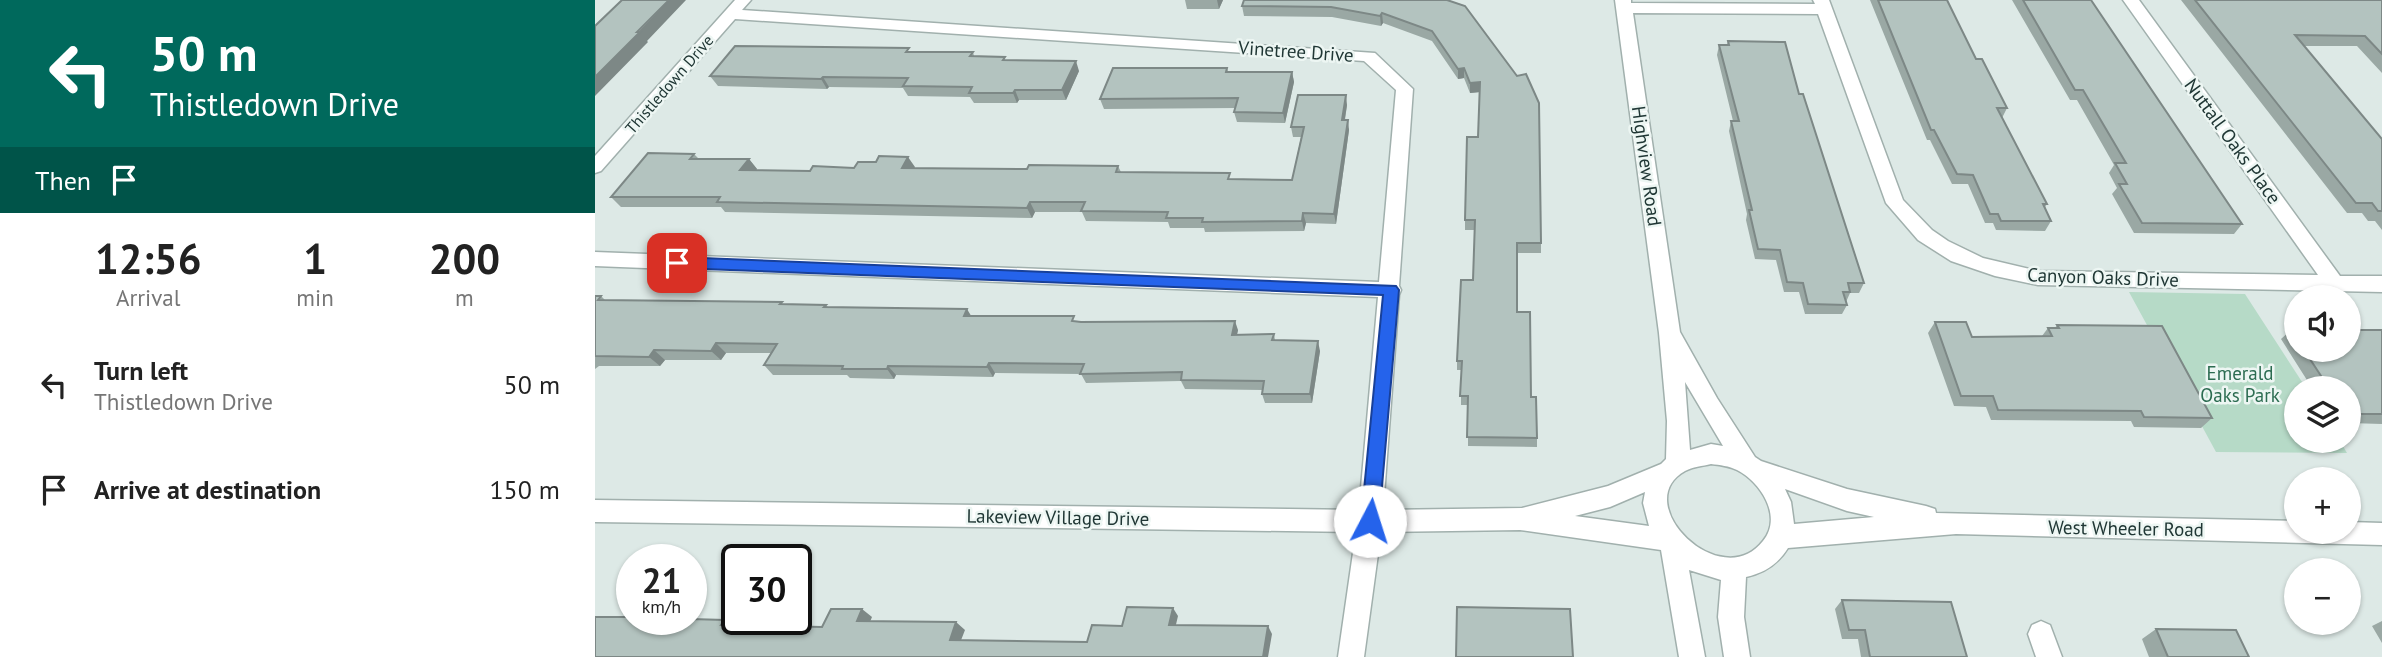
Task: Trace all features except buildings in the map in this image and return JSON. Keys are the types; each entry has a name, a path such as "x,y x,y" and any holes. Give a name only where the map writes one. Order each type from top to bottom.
{"street":[{"name":"Thistledown Drive","path":"595,167 743,0"},
{"name":"Nuttall Oaks Place","path":"2130,0 2335,283"},
{"path":"1624,4 1823,4"},
{"name":"Highview Road","path":"1624,4 1670,333 1678,421 1672,467"},
{"name":"Canyon Oaks Drive","path":"1823,4 1895,203 1910,223 1932,243 1961,258 1998,271 2038,278 2382,284"},
{"name":"Vinetree Drive","path":"730,15 1369,56 1405,89 1391,290 1370,521 1351,657"},
{"path":"595,260 1391,290"},
{"name":"Highview Road","path":"1670,333 1709,405 1751,466"},
{"path":"1711,454 1751,466 1770,483 1781,500 1784,519 1781,537 1770,553 1754,564 1734,568 1711,566 1689,558 1670,542 1658,523 1654,505 1656,488 1672,467 1693,456 1711,454"},
{"name":"West Wheeler Road","path":"1751,466 1847,500 1955,523"},
{"name":"Lakeview Village Drive","path":"1520,519 1610,496 1672,467"},
{"name":"Lakeview Village Drive","path":"595,511 1370,521 1520,519 1670,542"},
{"name":"West Wheeler Road","path":"1781,537 1854,529 1955,523 2284,532"},
{"name":"West Wheeler Road","path":"2361,534 2382,534"},
{"path":"1670,542 1692,657"},
{"path":"1734,568 1731,617 1737,657"}],"green space":[{"name":"Emerald Oaks Park","path":"2129,292 2245,294 2284,354 2284,362 2289,362 2298,376 2284,376 2284,453 2216,452"}],"route":[{"path":"677,263 1391,290 1370,521"}]}
